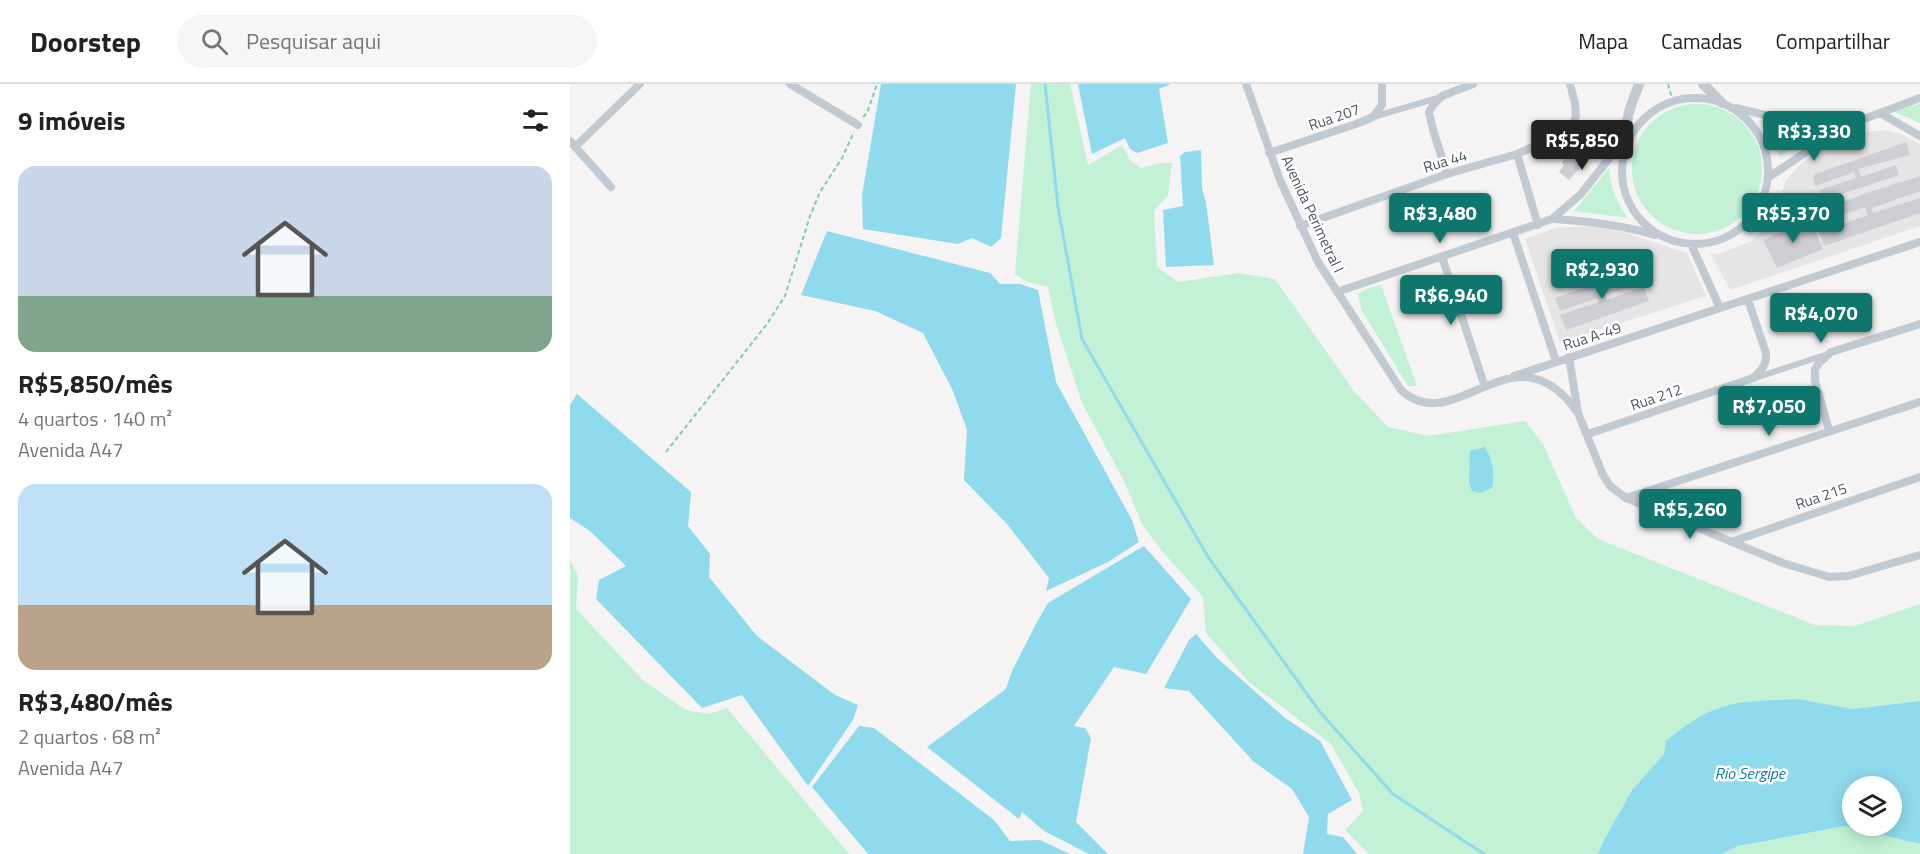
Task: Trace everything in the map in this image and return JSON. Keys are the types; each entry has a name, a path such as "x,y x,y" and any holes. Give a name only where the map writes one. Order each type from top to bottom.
{"street":[{"path":"611,187 572,144 640,84"},
{"path":"790,84 858,125"},
{"name":"Avenida Perimetral I","path":"1246,84 1269,153 1318,262 1389,373 1410,398 1427,404 1440,404 1511,377 1542,381 1556,388 1568,399 1588,434 1606,480 1626,498 1783,563 1829,577 1848,576 1920,555"},
{"name":"Rua 207","path":"1269,153 1373,117 1382,103 1382,84"},
{"path":"1373,117 1473,84"},
{"name":"Rua 44","path":"1300,226 1448,174 1516,154 1568,131 1577,113 1570,84"},
{"path":"1628,143 1626,121 1639,84"},
{"path":"1552,219 1616,224 1691,244 1712,243 1740,230 1754,216 1764,198 1769,177 1765,148 1750,123 1724,104 1703,84"},
{"path":"1442,96 1433,105 1429,116 1448,174"},
{"path":"1668,239 1644,223 1635,213 1628,200 1622,173 1628,143 1645,118 1656,110 1673,102 1695,98 1709,99 1790,122 1845,126"},
{"path":"1769,177 1845,126 1920,99"},
{"path":"1880,113 1920,136"},
{"path":"1336,292 1552,219 1581,195 1611,156 1628,143"},
{"path":"1516,154 1538,225"},
{"path":"1513,233 1556,362"},
{"name":"Rua A-49","path":"1511,377 1920,242"},
{"path":"1691,244 1720,308"},
{"path":"1442,257 1485,387"},
{"path":"1748,300 1766,353 1764,365 1753,378"},
{"path":"1753,378 1920,324"},
{"path":"1829,430 1816,389 1815,375 1819,363 1831,352"},
{"name":"Avenida Perimetral I","path":"1569,357 1578,413"},
{"name":"Rua 212","path":"1588,434 1753,378"},
{"path":"1626,498 1920,402"},
{"name":"Rua 215","path":"1731,542 1920,477"}],"path":[{"path":"666,452 767,324 785,296 813,208 858,125 867,113 877,84"},
{"path":"1668,84 1673,102"}],"shaded area":[{"path":"1884,130 1901,134 1920,144 1920,226 1730,290 1710,253 1719,254 1750,242 1761,232 1779,201 1786,180 1817,151 1841,138"},
{"path":"1592,226 1626,233 1687,253 1706,296 1560,342 1525,239 1556,228"}],"green space":[{"path":"1031,84 1070,84 1088,165 1122,145 1130,160 1141,168 1172,163 1168,195 1154,211 1157,267 1178,282 1239,273 1275,279 1354,391 1388,427 1428,436 1525,421 1543,444 1576,518 1598,539 1815,625 1855,626 1920,604 1920,701 1853,709 1798,699 1742,703 1664,754 1632,790 1598,854 1369,854 1345,830 1363,811 1359,793 1331,744 1250,683 1206,633 1203,597 1143,526 1123,479 1082,403 1056,324 1048,287 1027,282 1015,274"},
{"path":"1697,104 1722,109 1743,123 1757,144 1762,169 1757,194 1743,215 1722,229 1697,234 1672,229 1651,215 1637,194 1632,169 1637,144 1651,123 1672,109"},
{"path":"1920,104 1920,123 1892,111"},
{"path":"1760,120 1818,129 1780,157 1769,131"},
{"path":"1609,168 1615,194 1628,218 1574,211"},
{"path":"1381,285 1417,386 1408,386 1361,309 1358,294 1368,288"},
{"path":"570,560 578,575 576,609 642,679 686,710 709,714 727,708 849,854 570,854"},
{"path":"1842,827 1842,836 1887,836 1920,844 1920,854 1722,854 1738,846"}],"water":[{"path":"881,84 1016,84 1001,238 991,247 972,238 958,244 863,229 862,195"},
{"path":"1078,84 1171,84 1159,89 1168,143 1137,153 1130,149 1125,138 1092,154"},
{"path":"1201,150 1202,188 1214,265 1166,267 1163,210 1183,206 1180,156 1185,152"},
{"path":"827,231 990,273 1000,284 1020,284 1038,290 1056,382 1132,520 1139,542 1108,562 1046,591 1049,578 1007,524 964,480 967,430 953,391 923,333 875,311 801,295"},
{"path":"577,394 691,492 688,526 710,554 709,577 757,636 835,695 858,705 853,720 808,786 742,695 702,708 596,599 599,580 626,566 590,531 570,518 570,405"},
{"path":"1485,447 1493,467 1493,483 1492,488 1480,493 1472,491 1469,483 1470,451"},
{"path":"1144,546 1191,599 1146,674 1114,667 1074,726 1085,728 1091,738 1076,822 1108,854 1089,854 1044,831 1022,812 1019,819 927,747 1006,689 1012,671 1048,603"},
{"path":"1196,634 1216,657 1285,718 1320,741 1352,800 1328,814 1327,834 1343,837 1357,854 1303,854 1309,817 1292,789 1253,761 1189,691 1164,688 1189,640"},
{"name":"Rio Sergipe","path":"1798,699 1853,709 1920,701 1920,844 1887,836 1902,836 1902,776 1842,776 1842,827 1738,846 1722,854 1598,854 1632,790 1664,754 1666,741 1707,713 1724,706 1744,702"},
{"path":"859,726 874,728 994,820 1010,841 1040,840 1070,854 868,854 812,787"}],"building":[{"path":"1583,134 1594,145 1590,150 1594,153 1569,180 1559,172 1564,165 1562,162 1566,157 1570,159 1582,140 1580,138"},
{"path":"1906,142 1910,155 1858,169 1861,177 1896,165 1899,175 1824,200 1820,190 1856,178 1854,172 1815,186 1813,175"},
{"path":"1920,176 1920,191 1872,208 1873,213 1920,198 1920,213 1824,246 1819,232 1868,215 1865,207 1814,225 1811,215 1861,195"},
{"path":"1810,219 1823,249 1777,268 1763,240"},
{"path":"1638,269 1643,282 1605,295 1606,300 1644,287 1649,301 1566,330 1560,315 1599,302 1598,298 1560,311 1555,298"},
{"path":"1730,496 1735,518 1721,525 1721,519 1705,520 1690,511"}],"waterway":[{"path":"1045,84 1058,207 1082,339 1208,557 1320,712 1393,794 1484,854"}]}
